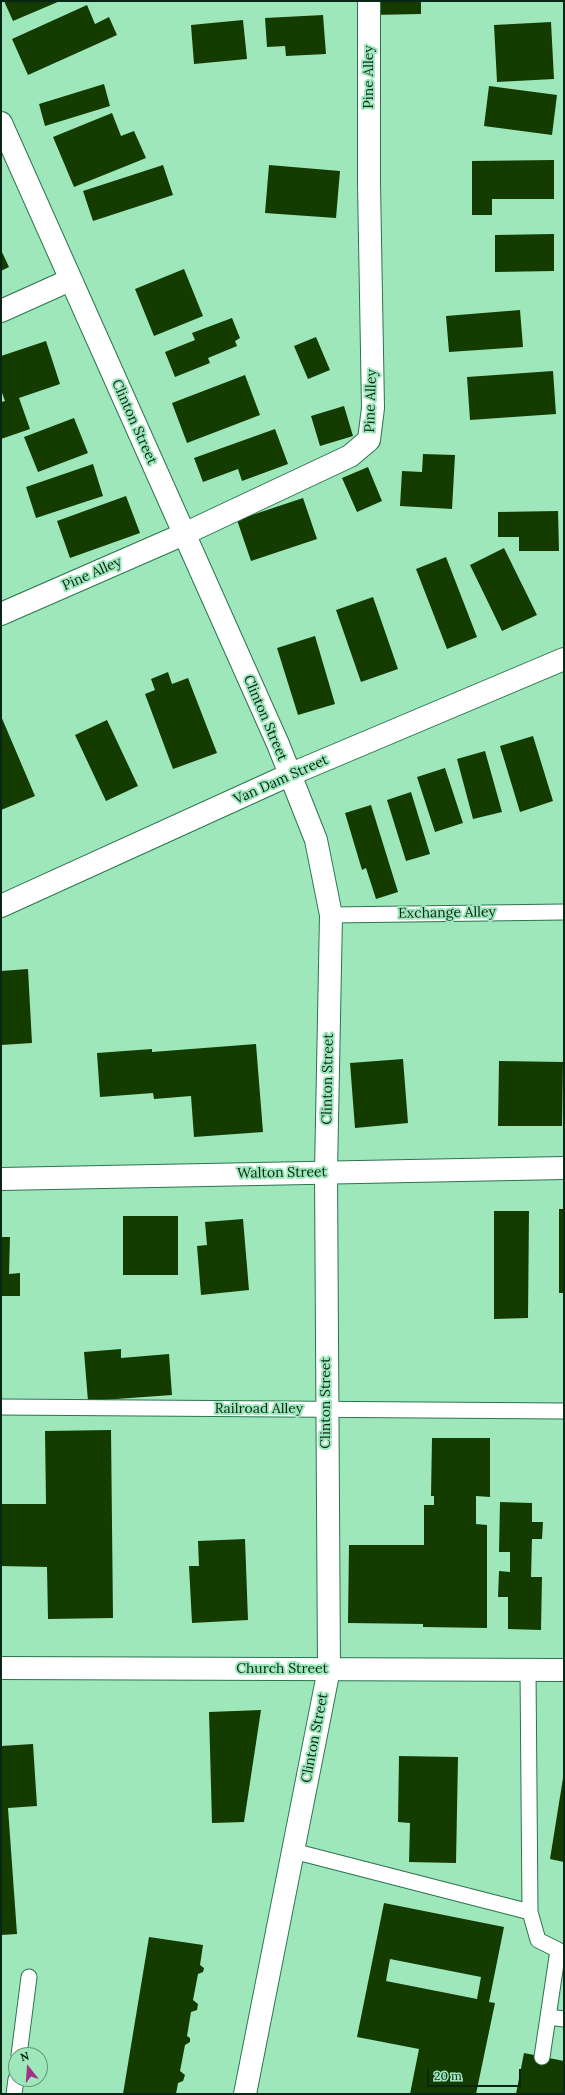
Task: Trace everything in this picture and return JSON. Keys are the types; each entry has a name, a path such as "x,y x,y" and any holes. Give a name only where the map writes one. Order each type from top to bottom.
{"street":[{"name":"Pine Alley","path":"1,614 184,534 350,456 369,440 373,408 369,184 369,1"},
{"name":"Clinton Street","path":"1,123 278,744 316,840 331,915 326,1172 326,1409 329,1669 245,2094"},
{"path":"1,311 70,280"},
{"name":"Van Dam Street","path":"1,906 289,775 564,660"},
{"name":"Walton Street","path":"1,1179 564,1168"},
{"name":"Church Street","path":"1,1668 564,1670"}],"lane":[{"name":"Exchange Alley","path":"331,915 564,912"},
{"name":"Railroad Alley","path":"1,1407 564,1411"},
{"path":"528,1670 530,1912 538,1940 558,1950 542,2057"},
{"path":"293,1851 530,1912"},
{"path":"20,2047 29,1977"},
{"path":"548,2017 564,2019"}],"building":[{"path":"4,1 60,1 13,21"},
{"path":"371,1 421,1 421,14 371,15"},
{"path":"87,5 95,24 109,17 117,35 28,75 12,39"},
{"path":"323,15 326,54 286,56 285,46 267,47 265,18"},
{"path":"243,20 247,59 194,64 191,25"},
{"path":"551,22 554,79 497,82 494,25"},
{"path":"104,84 110,106 45,126 39,104"},
{"path":"489,86 557,95 552,135 484,126"},
{"path":"112,113 121,136 134,131 146,158 74,187 53,137"},
{"path":"554,160 554,199 492,199 492,215 472,215 472,161"},
{"path":"163,165 173,195 93,221 83,191"},
{"path":"269,165 340,171 336,218 265,213"},
{"path":"554,234 554,271 495,272 495,235"},
{"path":"1,250 9,267 1,271"},
{"path":"184,269 203,316 154,336 135,289"},
{"path":"520,310 523,347 449,352 446,316"},
{"path":"232,318 240,338 235,341 237,346 208,358 210,363 175,377 165,352 195,340 192,333"},
{"path":"316,337 330,370 308,379 294,346"},
{"path":"46,341 60,384 19,398 30,429 1,439 1,402 5,401 1,390 1,356"},
{"path":"553,371 556,414 470,420 467,377"},
{"path":"245,375 260,415 187,443 172,403"},
{"path":"344,406 353,436 320,446 311,416"},
{"path":"74,418 88,453 38,472 24,437"},
{"path":"275,429 288,464 242,481 238,469 203,482 194,458"},
{"path":"423,454 455,455 452,509 400,506 402,471 422,472"},
{"path":"93,464 103,496 36,518 26,487"},
{"path":"368,467 382,501 357,512 342,478"},
{"path":"126,496 140,533 70,558 57,521"},
{"path":"303,498 317,539 251,561 237,520"},
{"path":"558,511 559,551 519,551 519,537 498,537 498,512"},
{"path":"504,548 537,615 502,631 470,565"},
{"path":"446,557 477,637 447,649 416,569"},
{"path":"373,597 398,669 361,682 336,610"},
{"path":"315,636 335,704 298,715 277,648"},
{"path":"168,672 172,684 188,678 217,753 173,769 145,694 155,690 151,679"},
{"path":"1,716 35,796 1,810"},
{"path":"107,720 138,786 106,801 75,735"},
{"path":"533,736 553,801 520,812 500,746"},
{"path":"485,751 502,812 473,819 457,759"},
{"path":"445,768 463,823 435,832 417,777"},
{"path":"411,792 430,854 406,861 387,800"},
{"path":"371,805 398,892 376,899 366,868 362,870 345,813"},
{"path":"28,969 32,1043 1,1045 1,971"},
{"path":"256,1044 263,1132 194,1137 191,1096 154,1099 153,1093 100,1097 97,1053 152,1049 152,1052"},
{"path":"403,1059 408,1123 355,1128 350,1063"},
{"path":"499,1061 563,1062 562,1126 498,1126"},
{"path":"559,1209 564,1209 564,1293 559,1293"},
{"path":"494,1211 529,1211 528,1318 494,1319"},
{"path":"123,1216 178,1216 178,1275 123,1275"},
{"path":"243,1219 249,1290 201,1295 197,1246 207,1245 205,1222"},
{"path":"1,1237 10,1237 9,1274 20,1273 20,1296 1,1296"},
{"path":"121,1349 121,1358 169,1354 172,1395 88,1401 84,1352"},
{"path":"111,1430 113,1618 48,1619 47,1567 1,1566 1,1504 46,1504 45,1431"},
{"path":"432,1438 490,1438 490,1497 476,1496 476,1524 487,1525 487,1628 423,1627 423,1624 348,1623 349,1545 424,1545 424,1505 434,1505 434,1496 431,1496"},
{"path":"500,1502 532,1503 532,1522 543,1522 542,1539 532,1539 531,1577 542,1577 541,1630 508,1629 508,1597 498,1597 499,1571 510,1572 510,1552 499,1552"},
{"path":"245,1539 248,1620 192,1623 189,1566 199,1566 198,1541"},
{"path":"261,1710 244,1822 212,1823 209,1712"},
{"path":"33,1744 37,1806 8,1808 17,1934 1,1935 1,1746"},
{"path":"399,1756 458,1757 456,1863 409,1862 410,1823 398,1822"},
{"path":"564,1778 564,1862 550,1859"},
{"path":"384,1903 504,1927 489,2002 495,2003 476,2094 410,2094 419,2049 357,2037","holes":["390,1959 481,1977 477,1999 386,1981"]},
{"path":"149,1937 203,1945 200,1965 204,1968 203,1972 198,1974 193,2000 198,2004 197,2010 191,2012 187,2036 190,2038 190,2042 185,2045 180,2071 185,2075 183,2081 178,2083 176,2094 123,2094"},
{"path":"524,2053 564,2061 564,2094 516,2094"}]}
